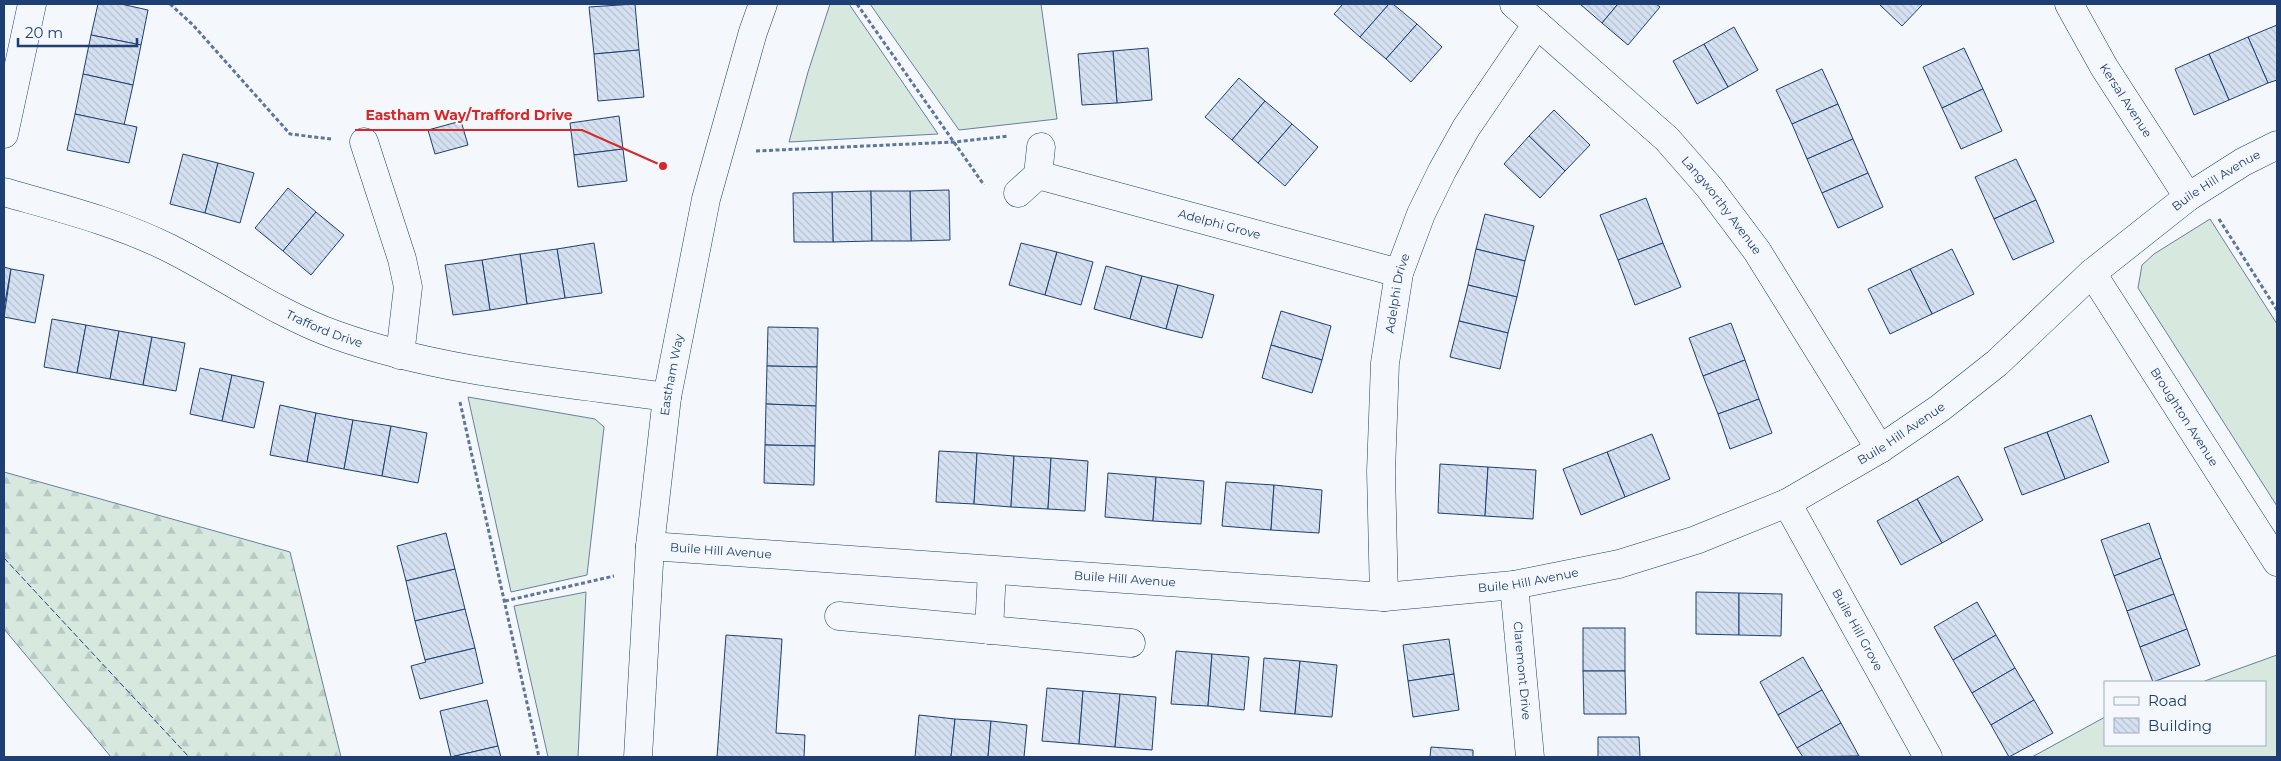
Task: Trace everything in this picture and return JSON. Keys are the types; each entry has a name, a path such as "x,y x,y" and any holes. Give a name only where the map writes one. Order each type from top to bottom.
{"street":[{"path":"4,134 32,4"},
{"name":"Eastham Way","path":"638,757 650,557 667,397 706,199 753,32 764,4"},
{"name":"Langworthy Avenue","path":"1514,4 1667,139 1709,187 1757,250 1880,449"},
{"name":"Kersal Avenue","path":"2069,4 2104,68 2194,193"},
{"name":"Adelphi Drive","path":"1384,597 1381,471 1385,363 1399,273 1421,214 1447,162 1466,128 1537,24"},
{"path":"364,142 402,259 408,287 400,355"},
{"name":"Buile Hill Avenue","path":"650,557 992,571 1384,597 1514,585 1619,564 1696,540 1787,503 1880,449 1940,408 1997,363 2092,273 2127,243 2194,193 2244,162 2277,146"},
{"path":"1018,193 1038,175 1042,147"},
{"name":"Adelphi Grove","path":"1038,175 1399,273"},
{"name":"Trafford Drive","path":"4,192 81,214 121,228 168,248 274,306 336,335 400,355 452,366 667,397"},
{"name":"Broughton Avenue","path":"2092,273 2277,562"},
{"name":"Buile Hill Grove","path":"1787,503 1928,757"},
{"path":"989,630 992,571"},
{"name":"Claremont Drive","path":"1514,585 1530,757"},
{"path":"839,616 1131,643"}],"path":[{"path":"170,4 193,25 290,134 364,142"},
{"path":"857,4 990,193 1018,193"},
{"path":"720,152 954,142 1030,134 1042,147"},
{"path":"2194,193 2277,310"},
{"path":"452,366 539,757"},
{"path":"504,601 650,557"}],"green space":[{"path":"830,4 849,4 938,134 789,142 808,72"},
{"path":"870,4 1041,4 1057,119 959,130"},
{"path":"2210,219 2277,324 2277,506 2138,288 2142,265 2154,254"},
{"path":"468,397 595,419 604,427 587,575 511,592"},
{"path":"4,472 290,552 341,757 111,757 4,629"},
{"path":"586,592 578,757 548,757 514,606"},
{"path":"2277,655 2277,757 2032,757 2104,718 2104,746 2266,746 2266,681 2205,681"}],"building":[{"path":"98,4 121,4 148,10 141,45 91,35"},
{"path":"635,4 639,50 594,54 589,7"},
{"path":"1343,4 1389,4 1360,37 1334,14"},
{"path":"1389,4 1393,4 1417,24 1386,59 1360,37"},
{"path":"1580,4 1618,4 1602,23"},
{"path":"1618,4 1656,4 1660,7 1628,45 1602,23"},
{"path":"1879,4 1923,4 1902,26"},
{"path":"1417,24 1442,47 1411,82 1386,59"},
{"path":"2277,25 2277,80 2268,83 2248,37"},
{"path":"1734,27 1758,70 1728,87 1704,44"},
{"path":"91,35 141,45 133,85 83,74"},
{"path":"2248,37 2268,83 2229,100 2209,54"},
{"path":"1704,44 1728,87 1697,104 1673,61"},
{"path":"1148,48 1152,100 1117,103 1113,51"},
{"path":"1964,48 1983,89 1942,108 1923,67"},
{"path":"639,50 644,97 598,101 594,54"},
{"path":"1113,51 1117,103 1082,105 1078,54"},
{"path":"2209,54 2229,100 2194,115 2175,69"},
{"path":"1822,69 1838,104 1792,124 1776,90"},
{"path":"83,74 133,85 124,125 75,114"},
{"path":"1239,78 1265,101 1232,140 1205,117"},
{"path":"1983,89 2002,131 1961,149 1942,108"},
{"path":"1265,101 1292,124 1258,163 1232,140"},
{"path":"1838,104 1853,139 1807,159 1792,124"},
{"path":"1554,110 1590,145 1565,171 1529,136"},
{"path":"75,114 137,127 129,163 67,150"},
{"path":"619,116 623,149 574,155 570,123"},
{"path":"461,121 468,145 435,154 428,130"},
{"path":"1292,124 1318,147 1285,186 1258,163"},
{"path":"1529,136 1565,171 1540,198 1504,164"},
{"path":"1853,139 1868,173 1822,193 1807,159"},
{"path":"623,149 627,181 578,187 574,155"},
{"path":"183,154 218,163 205,213 170,204"},
{"path":"2016,159 2036,200 1994,219 1975,177"},
{"path":"218,163 254,173 240,223 205,213"},
{"path":"1868,173 1883,207 1838,228 1822,193"},
{"path":"288,188 316,212 283,251 255,228"},
{"path":"949,190 950,240 911,241 910,191"},
{"path":"871,191 872,241 833,242 832,192"},
{"path":"871,191 910,191 911,241 872,241"},
{"path":"832,192 833,242 794,242 793,193"},
{"path":"1646,198 1663,243 1618,260 1600,215"},
{"path":"2036,200 2054,242 2013,260 1994,219"},
{"path":"316,212 344,235 311,275 283,251"},
{"path":"1485,214 1534,226 1525,261 1476,249"},
{"path":"594,243 602,293 565,298 557,249"},
{"path":"1021,243 1057,252 1045,295 1009,285"},
{"path":"1663,243 1681,287 1635,305 1618,260"},
{"path":"557,249 565,298 527,304 520,254"},
{"path":"1476,249 1525,261 1517,297 1468,285"},
{"path":"1952,249 1974,294 1932,314 1910,269"},
{"path":"1057,252 1093,262 1081,305 1045,295"},
{"path":"520,254 527,304 490,310 482,260"},
{"path":"482,260 490,310 453,315 445,265"},
{"path":"1106,266 1142,276 1130,319 1094,309"},
{"path":"4,267 11,269 4,308"},
{"path":"11,269 44,275 35,323 4,317"},
{"path":"1910,269 1932,314 1890,334 1868,289"},
{"path":"1142,276 1178,285 1166,329 1130,319"},
{"path":"1178,285 1214,295 1202,338 1166,329"},
{"path":"1468,285 1517,297 1508,333 1459,321"},
{"path":"1281,311 1331,326 1322,360 1271,345"},
{"path":"52,319 86,325 77,373 44,367"},
{"path":"1459,321 1508,333 1500,369 1450,357"},
{"path":"1731,323 1745,360 1703,376 1689,338"},
{"path":"86,325 119,331 110,379 77,373"},
{"path":"768,327 818,328 817,367 767,366"},
{"path":"119,331 152,337 143,385 110,379"},
{"path":"152,337 185,343 176,391 143,385"},
{"path":"1271,345 1322,360 1312,393 1262,378"},
{"path":"1745,360 1759,399 1718,414 1703,376"},
{"path":"767,366 817,367 816,406 766,404"},
{"path":"200,368 232,375 222,421 190,414"},
{"path":"232,375 264,382 254,428 222,421"},
{"path":"1759,399 1772,433 1730,449 1718,414"},
{"path":"766,404 816,406 815,446 765,445"},
{"path":"280,405 316,413 307,462 270,455"},
{"path":"316,413 353,420 344,469 307,462"},
{"path":"2091,415 2109,462 2065,479 2047,432"},
{"path":"353,420 391,426 382,476 344,469"},
{"path":"391,426 427,433 418,483 382,476"},
{"path":"2047,432 2065,479 2022,495 2004,448"},
{"path":"1652,434 1670,479 1625,497 1607,452"},
{"path":"765,445 815,446 814,485 764,483"},
{"path":"939,451 977,453 974,504 936,502"},
{"path":"1607,452 1625,497 1581,515 1563,469"},
{"path":"977,453 1014,456 1011,507 974,504"},
{"path":"1014,456 1051,458 1048,509 1011,507"},
{"path":"1051,458 1088,461 1085,511 1048,509"},
{"path":"1440,464 1488,467 1485,516 1438,513"},
{"path":"1488,467 1536,470 1533,519 1485,516"},
{"path":"1108,473 1156,477 1153,521 1105,517"},
{"path":"1958,476 1983,520 1942,543 1917,499"},
{"path":"1156,477 1204,481 1201,524 1153,521"},
{"path":"1226,482 1274,485 1271,530 1222,526"},
{"path":"1274,485 1322,490 1319,533 1271,530"},
{"path":"1917,499 1942,543 1901,565 1877,521"},
{"path":"2149,523 2161,558 2114,576 2101,540"},
{"path":"446,533 455,569 406,581 397,546"},
{"path":"2161,558 2174,594 2127,611 2114,576"},
{"path":"455,569 465,609 415,621 406,581"},
{"path":"1696,592 1739,593 1739,635 1696,634"},
{"path":"1739,593 1782,594 1781,636 1739,635"},
{"path":"2174,594 2187,629 2140,647 2127,611"},
{"path":"1977,602 1996,635 1953,660 1934,627"},
{"path":"465,609 475,648 425,660 415,621"},
{"path":"1583,628 1625,628 1625,671 1583,671"},
{"path":"2187,629 2200,665 2153,681 2140,647"},
{"path":"726,635 782,639 776,733 805,735 804,757 717,757"},
{"path":"1996,635 2015,668 1972,693 1953,660"},
{"path":"1449,639 1454,674 1408,681 1403,645"},
{"path":"475,648 483,683 420,699 411,666 426,662 425,660"},
{"path":"1176,651 1212,654 1208,706 1171,704"},
{"path":"1212,654 1249,657 1244,710 1208,706"},
{"path":"1803,657 1822,690 1778,715 1760,682"},
{"path":"1264,658 1300,661 1295,714 1260,711"},
{"path":"1300,661 1337,665 1332,717 1295,714"},
{"path":"2015,668 2034,700 1991,725 1972,693"},
{"path":"1583,671 1625,671 1626,714 1584,714"},
{"path":"1454,674 1459,710 1413,717 1408,681"},
{"path":"1047,688 1083,691 1079,744 1042,741"},
{"path":"1822,690 1841,723 1797,748 1778,715"},
{"path":"1083,691 1120,694 1115,747 1079,744"},
{"path":"1120,694 1156,697 1152,750 1115,747"},
{"path":"487,700 498,746 451,757 440,711"},
{"path":"2034,700 2053,733 2009,757 1991,725"},
{"path":"919,715 955,719 951,757 915,757"},
{"path":"955,719 991,721 988,757 951,757"},
{"path":"991,721 1027,725 1024,757 988,757"},
{"path":"1841,723 1859,756 1803,757 1797,748"},
{"path":"1598,737 1639,737 1640,757 1598,757"},
{"path":"498,746 501,757 451,757"},
{"path":"1431,747 1473,750 1473,757 1430,757"}],"fence":[{"path":"4,558 189,757"}],"place":[{"name":"Eastham Way/Trafford Drive","path":"663,166"}]}
